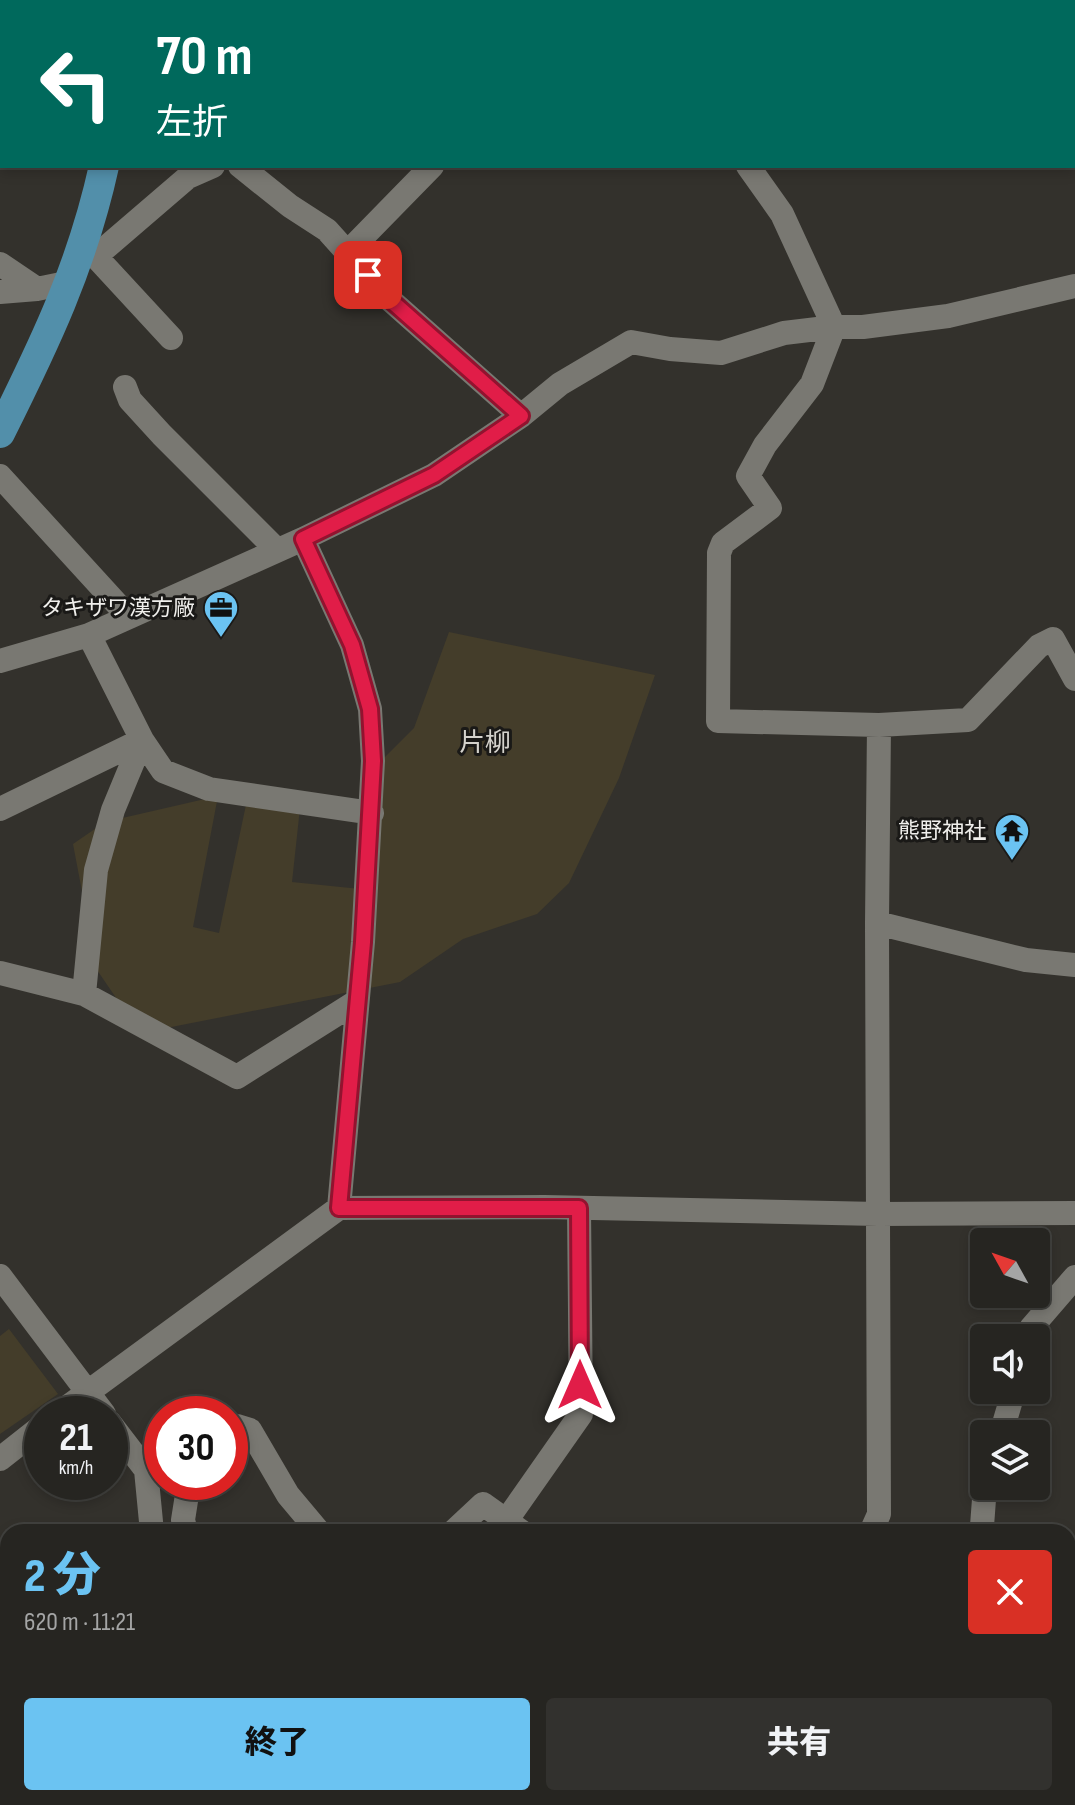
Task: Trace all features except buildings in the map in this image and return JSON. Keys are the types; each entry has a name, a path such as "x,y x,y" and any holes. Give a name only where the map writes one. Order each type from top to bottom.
{"main road":[{"path":"0,433 71,282 90,250 104,168"}],"street":[{"path":"171,338 90,250 188,177 208,168"},
{"path":"242,168 290,206 327,230 388,298 521,416"},
{"path":"348,252 430,168"},
{"path":"749,168 782,214 834,327 812,384 765,445 748,476 770,508 723,543 719,553 718,721 879,725 968,720 1039,646 1053,639 1075,679"},
{"path":"0,264 37,289"},
{"path":"0,292 71,282"},
{"path":"0,661 89,635 127,615 303,539 434,475 521,416 560,384 631,342 721,353 784,333 948,316 1075,286"},
{"path":"125,387 130,400 162,435 277,550"},
{"path":"0,476 127,615"},
{"path":"303,539 352,645 370,709 373,761 363,942 339,1208"},
{"path":"89,635 142,740 163,771 209,789 372,813"},
{"path":"875,1524 879,1514 879,725"},
{"path":"0,809 142,740"},
{"path":"84,994 96,870 113,810 142,740"},
{"path":"877,923 1026,960 1075,965"},
{"path":"0,973 84,994 237,1077 356,1002"},
{"path":"81,1396 339,1208 1075,1213"},
{"path":"515,1524 581,1414 579,1208"},
{"path":"0,1276 91,1396"},
{"path":"1035,1324 1072,1284"},
{"path":"248,1429 288,1495 312,1524"},
{"path":"0,1459 24,1440"},
{"path":"128,1446 146,1470 151,1524"},
{"path":"184,1524 186,1500"},
{"path":"982,1524 984,1500"},
{"path":"462,1524 483,1504 511,1524"}],"shaded area":[{"path":"449,632 655,675 619,778 569,883 537,914 463,939 400,982 146,1032 123,1008 97,970 73,844 105,822 218,796 193,927 219,933 247,800 300,808 292,882 370,890 384,758 414,728"},
{"path":"9,1329 58,1394 24,1396 24,1417 0,1434 0,1336"}],"place":[{"name":"タキザワ漢方廠","path":"221,639"},
{"name":"熊野神社","path":"1012,862"}],"district":[{"name":"片柳","path":"485,743"}],"route":[{"path":"368,275 388,298 521,416 434,475 303,539 352,645 370,709 373,761 363,942 339,1208 579,1208 580,1385"}]}
